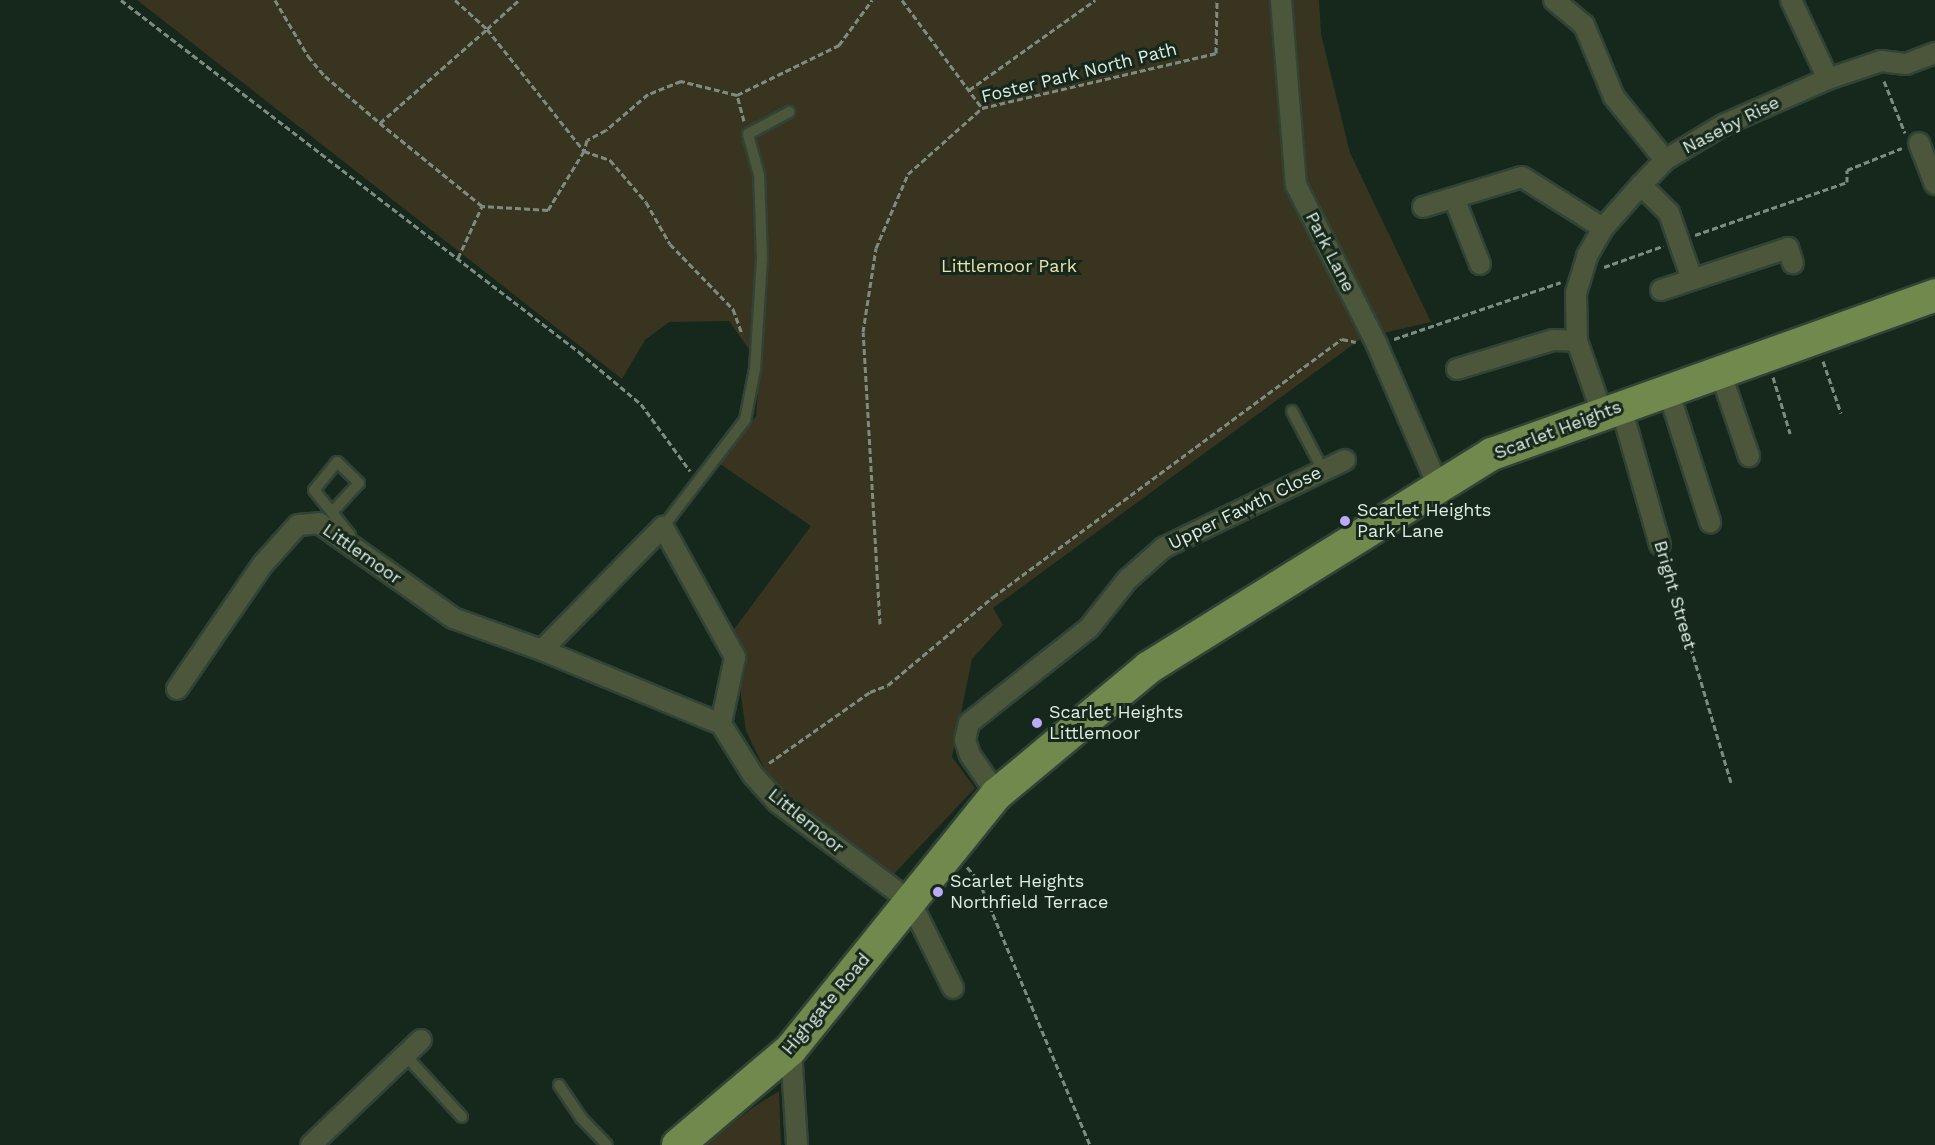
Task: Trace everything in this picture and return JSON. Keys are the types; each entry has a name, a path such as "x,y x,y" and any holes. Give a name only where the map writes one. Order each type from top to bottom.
{"main road":[{"name":"Scarlet Heights","path":"950,848 997,794 1148,668 1492,454 1935,296"},
{"name":"Highgate Road","path":"678,1145 791,1049 950,848"}],"street":[{"name":"Park Lane","path":"1281,0 1296,185 1377,345 1439,488"},
{"path":"1554,0 1584,25 1614,97 1665,160"},
{"path":"1791,0 1828,79"},
{"name":"Naseby Rise","path":"1612,410 1577,341 1574,317 1579,275 1603,228 1641,185 1665,160 1723,125 1828,79 1877,63 1906,64 1935,53"},
{"path":"1914,145 1935,184"},
{"path":"1423,207 1522,177 1603,228"},
{"path":"1641,185 1669,213 1692,279"},
{"path":"1454,198 1480,264"},
{"path":"1661,290 1788,248 1793,263"},
{"path":"1457,369 1553,340 1577,341"},
{"path":"1720,372 1749,456"},
{"path":"1668,390 1710,522"},
{"name":"Bright Street","path":"1612,410 1660,545"},
{"name":"Upper Fawth Close","path":"997,794 970,755 965,741 969,723 1089,628 1127,580 1162,548 1345,460"},
{"name":"Littlemoor","path":"177,689 263,564 298,525 319,523 453,618 542,650 721,724 753,775 777,802 910,901"},
{"path":"542,650 663,527 735,657 721,724"},
{"path":"910,901 953,988"},
{"path":"311,1145 421,1040"},
{"path":"791,1049 797,1145"}],"lane":[{"path":"663,527 745,420 755,369 762,259 759,175 748,134 789,112"},
{"path":"1292,411 1323,470"},
{"path":"333,511 359,483 337,462 314,490 333,511 340,526 384,569"},
{"path":"405,1056 462,1117"},
{"path":"560,1085 581,1118 607,1145"}],"path":[{"path":"121,0 458,258 641,404 697,481"},
{"path":"276,0 314,62 380,123 482,206 548,210 584,152 587,140 606,130 648,94 681,81 737,95 839,45 872,0"},
{"path":"455,0 487,29 584,152 610,160 646,202 670,244 733,309 755,369"},
{"path":"380,123 519,0"},
{"path":"902,0 982,108"},
{"path":"969,90 1095,0"},
{"name":"Foster Park North Path","path":"880,624 863,332 876,248 908,174 982,108 1216,53 1217,0"},
{"path":"753,775 870,692 888,685 993,597 1342,339 1377,345 1847,182 1847,170 1914,145 1877,63"},
{"path":"737,95 748,134"},
{"path":"458,258 482,206"},
{"path":"1815,338 1841,413"},
{"path":"1766,356 1790,433"},
{"name":"Bright Street","path":"1660,545 1731,782"},
{"path":"950,848 979,881 1090,1145"}],"green space":[{"name":"Littlemoor Park","path":"137,0 1319,0 1321,34 1350,153 1431,322 1362,338 993,608 1003,625 972,659 952,757 975,788 893,875 796,805 767,774 746,731 732,632 811,526 720,464 756,416 760,365 729,321 669,322 645,340 622,379"},
{"path":"779,1091 781,1145 704,1145 755,1106"}],"place":[{"name":"Scarlet Heights Park Lane","path":"1345,521"},
{"name":"Scarlet Heights Littlemoor","path":"1037,723"},
{"name":"Scarlet Heights Northfield Terrace","path":"938,892"}]}
